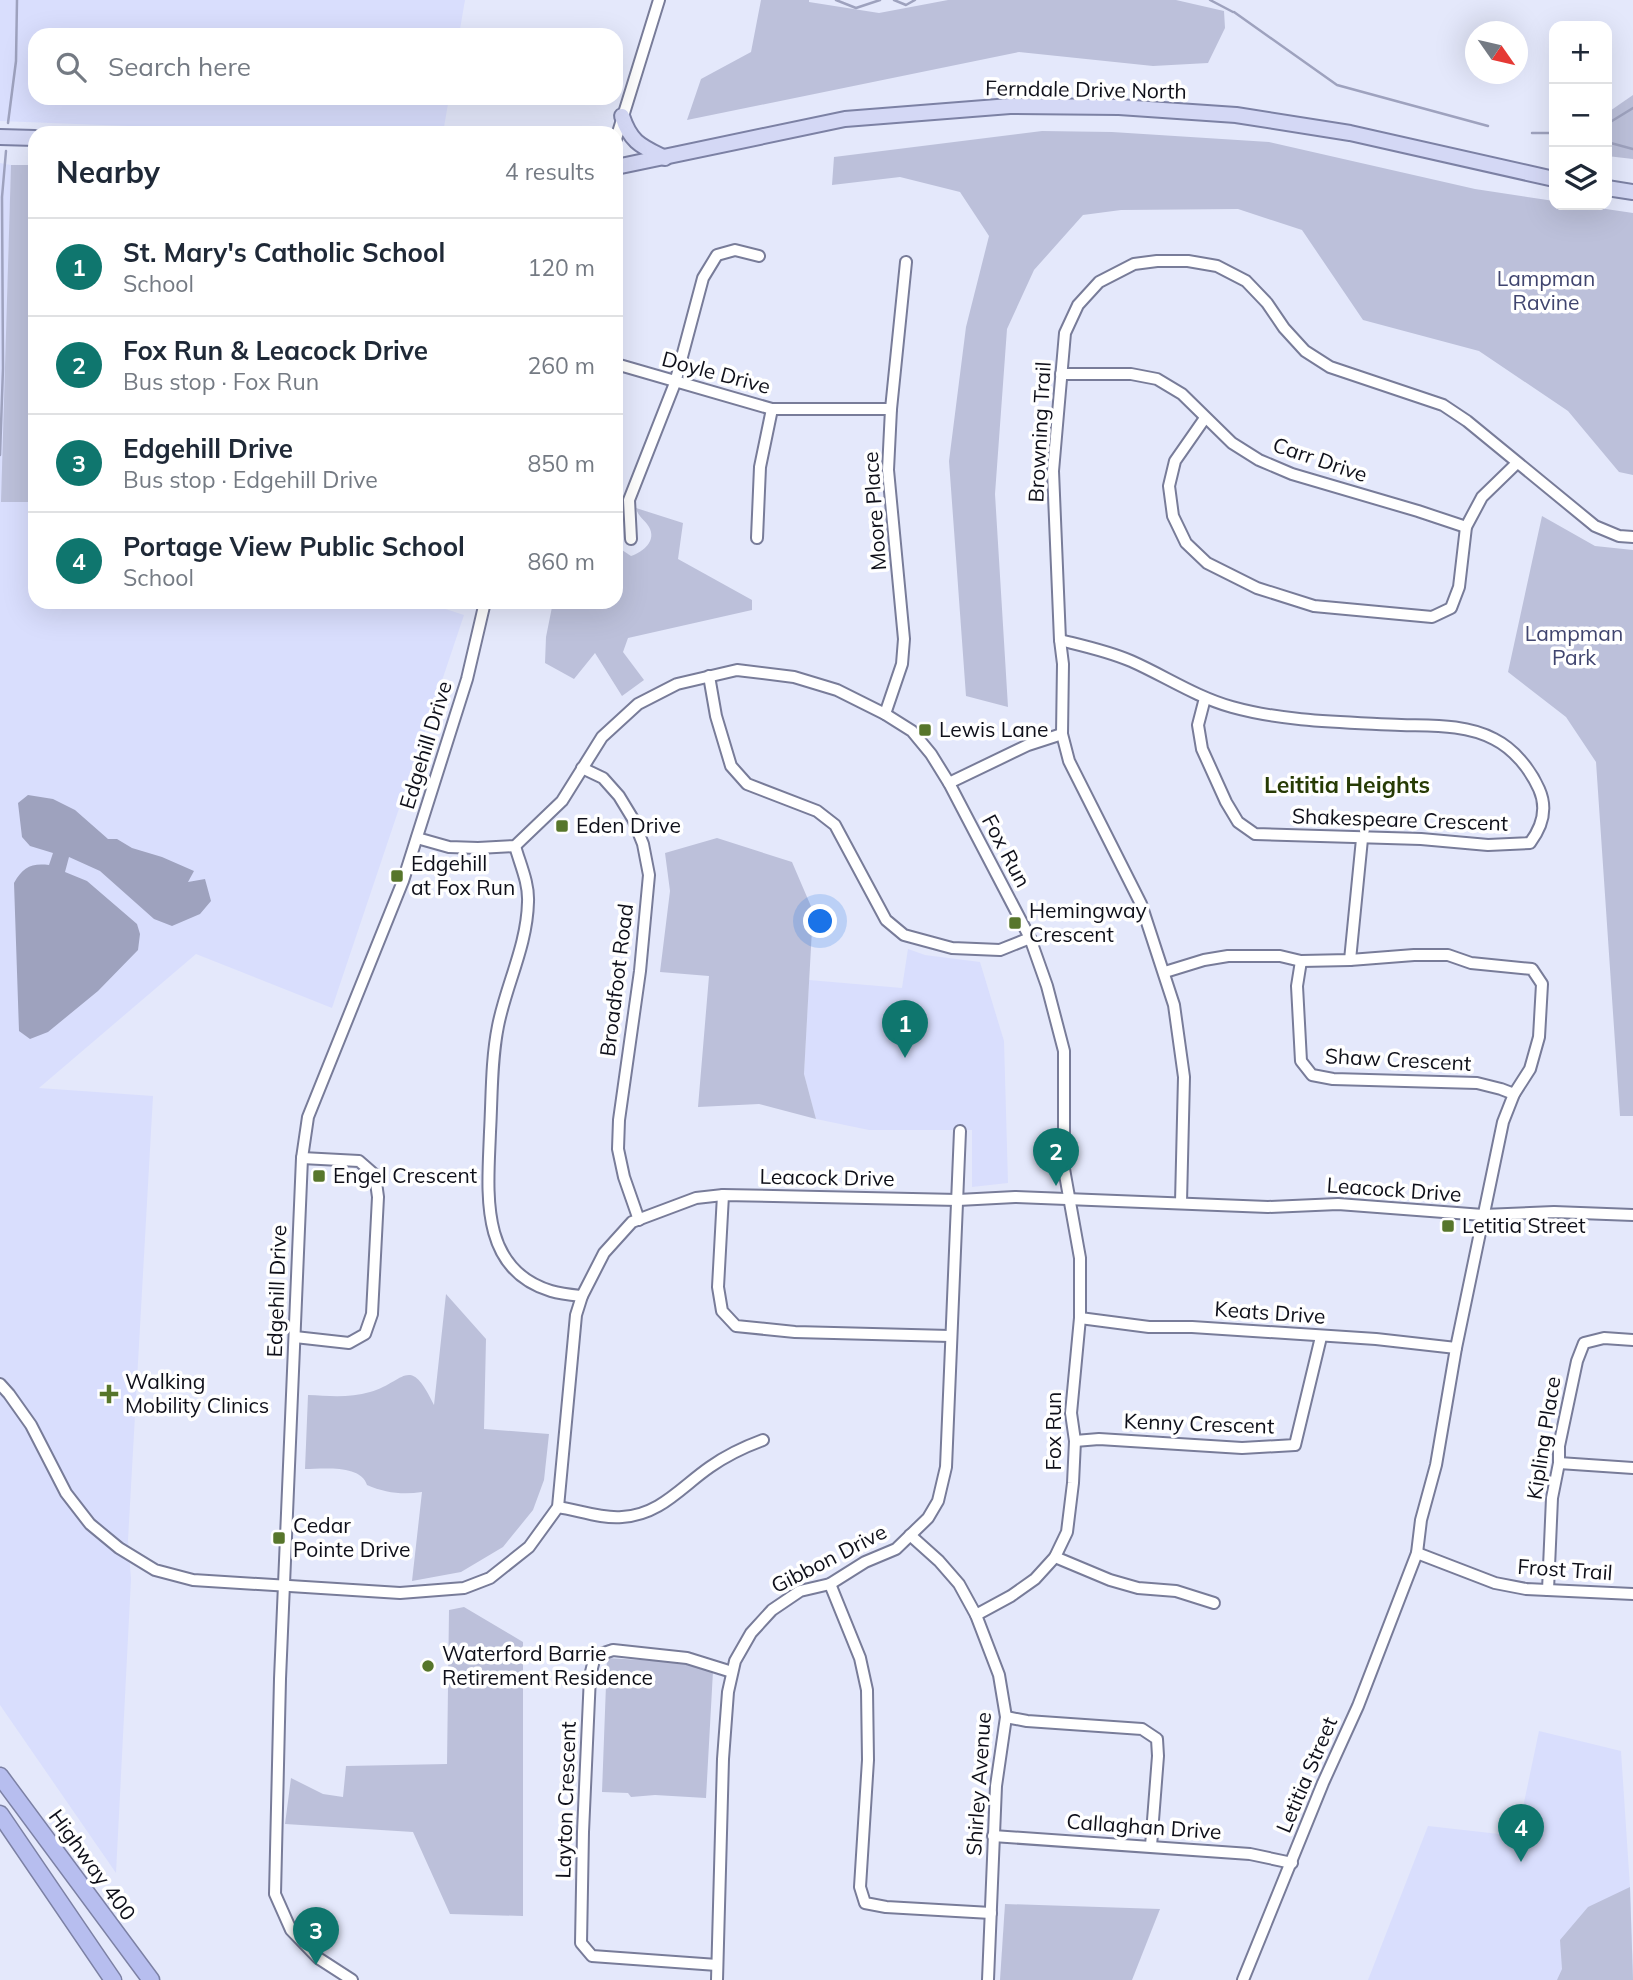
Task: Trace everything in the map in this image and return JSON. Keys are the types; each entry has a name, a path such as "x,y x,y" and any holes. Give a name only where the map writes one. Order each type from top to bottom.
{"highway":[{"name":"Highway 400","path":"0,1776 151,1980"},
{"path":"4,1820 113,1980"}],"main road":[{"name":"Ferndale Drive North","path":"623,166 845,119 1010,106 1119,107 1236,116 1350,133 1549,178"},
{"path":"622,116 628,135 641,146 665,158"},
{"path":"0,137 28,138"},
{"path":"1612,189 1633,192"}],"street":[{"path":"619,126 659,0"},
{"path":"631,539 629,500 675,383 703,278 718,255 735,250 759,257"},
{"name":"Browning Trail","path":"1181,1202 1184,1077 1174,1005 1141,904 1069,761 1062,734 1063,664 1053,471 1065,333 1078,305 1099,282 1126,266 1157,261 1188,261 1217,266 1246,281 1305,351 1330,367 1443,405 1467,421 1595,526 1619,536 1633,537"},
{"name":"Moore Place","path":"885,714 902,664 904,639 888,470 891,409 906,262"},
{"name":"Doyle Drive","path":"623,366 772,409 891,409"},
{"name":"Carr Drive","path":"1061,374 1131,374 1157,379 1182,394 1232,443 1259,460 1292,474 1418,510 1466,527"},
{"path":"757,538 760,467 772,409"},
{"path":"1205,418 1175,461 1169,486 1173,516 1186,543 1207,563 1257,588 1314,606 1432,617 1451,608 1459,587 1466,527 1482,497 1517,463"},
{"name":"Edgehill Drive","path":"352,1980 318,1958 291,1930 275,1894 302,1158 308,1117 399,893 467,679 483,609"},
{"name":"Shakespeare Crescent","path":"1060,640 1104,651 1130,661 1205,698 1234,708 1306,720 1465,728 1496,739 1519,758 1535,780 1541,794 1542,828 1530,843 1488,845 1421,839 1255,834 1238,822 1202,749 1198,725 1205,698"},
{"name":"Fox Run","path":"515,846 562,801 602,737 638,704 677,684 737,670 794,677 837,690 885,714 912,731 931,754 949,783 1030,938 1047,986 1064,1051 1064,1169 1080,1258 1080,1318 1071,1413 1075,1441 1067,1532 1055,1557 1035,1579 976,1615"},
{"path":"709,676 716,716 731,766 747,784 817,811 835,825 886,920 904,935 951,948 1000,950 1030,938"},
{"path":"949,783 1028,746 1062,734"},
{"name":"Broadfoot Road","path":"582,768 603,778 619,796 633,819 643,844 649,875 640,971 619,1120 618,1149 624,1177 639,1220"},
{"path":"417,838 449,847 515,846 526,882 528,902 521,951 498,1024 494,1052 487,1204 493,1234 507,1261 527,1280 550,1290 582,1296"},
{"path":"1350,960 1362,839"},
{"name":"Letitia Street","path":"1165,972 1228,956 1280,956 1301,961 1414,954 1448,955 1471,963 1532,969 1542,984 1539,1037 1530,1069 1514,1094 1503,1122 1456,1348 1436,1465 1421,1520 1416,1553 1358,1706 1323,1783 1243,1980"},
{"name":"Shaw Crescent","path":"1301,961 1297,986 1301,1061 1312,1074 1333,1079 1477,1083 1514,1094"},
{"name":"Gibbon Drive","path":"717,1980 723,1759 728,1692 735,1661 751,1633 772,1610 800,1591 830,1584 865,1562 896,1549 928,1518 937,1501 946,1467 960,1131"},
{"path":"295,1337 349,1343 365,1334 372,1314 378,1197 374,1175 359,1161 302,1158"},
{"path":"723,1195 718,1287 722,1311 736,1326 795,1332 950,1336"},
{"name":"Leacock Drive","path":"558,1507 576,1315 582,1296 604,1253 632,1222 696,1198 723,1195 958,1200 1016,1197 1268,1206 1338,1204 1483,1215 1554,1212 1633,1215"},
{"name":"Keats Drive","path":"1080,1318 1149,1326 1376,1339 1456,1348"},
{"name":"Kenny Crescent","path":"1075,1441 1099,1439 1242,1448 1296,1445 1321,1337"},
{"name":"Kipling Place","path":"1548,1590 1552,1498 1559,1463 1559,1446 1574,1373 1584,1343 1604,1338 1633,1340"},
{"path":"0,1384 31,1425 66,1493 89,1524 119,1548 155,1570 193,1580 400,1593 464,1588 490,1578 529,1547 558,1507 621,1518 645,1513 665,1504 733,1451 763,1440"},
{"path":"1559,1463 1633,1468"},
{"name":"Shirley Avenue","path":"911,1535 953,1576 976,1615 999,1675 1006,1717 996,1786 988,1980"},
{"name":"Frost Trail","path":"1416,1553 1495,1583 1526,1589 1633,1594"},
{"path":"1055,1557 1110,1580 1138,1588 1176,1591 1214,1603"},
{"path":"830,1584 860,1658 867,1690 868,1760 860,1887 865,1903 886,1907 990,1913"},
{"name":"Layton Crescent","path":"717,1965 592,1956 581,1943 590,1676 595,1656 613,1650 687,1658 732,1672"},
{"path":"1006,1717 1027,1721 1143,1729 1157,1739 1151,1846"},
{"name":"Callaghan Drive","path":"993,1836 1250,1854 1292,1863"}],"shaded area":[{"path":"0,0 465,0 460,28 28,28 28,105 448,105 444,126 129,126 0,121"},
{"path":"0,163 11,165 2,502 28,502 28,609 446,609 464,615 332,1008 196,954 39,1088 153,1096 128,1540 131,1579 116,1873 0,1705"},
{"path":"28,795 53,799 75,810 108,839 117,839 132,848 194,871 188,882 205,879 211,901 200,914 172,926 154,919 100,871 69,857 65,872 87,881 137,924 140,934 138,950 98,991 48,1032 30,1039 19,1031 14,883 28,867 49,865 53,853 30,846 22,837 18,803"},
{"path":"908,949 925,955 980,962 1004,1041 1008,1183 972,1187 972,1130 869,1130 816,1119 804,1074 809,980 902,988"},
{"path":"1539,1731 1621,1751 1633,1980 1368,1980 1428,1826 1517,1836"}],"green space":[{"path":"761,0 809,0 879,13 948,0 1176,0 1224,11 1225,28 1208,63 1153,66 1019,52 687,120 701,79 751,52"},
{"path":"1633,95 1633,159 1612,157 1612,110"},
{"name":"Lampman Ravine","path":"1042,131 1112,132 1269,142 1475,189 1549,200 1549,210 1612,210 1633,213 1633,475 1619,472 1568,411 1479,351 1363,320 1302,230 1238,209 1121,210 1083,215 1034,270 1007,329 995,494 1008,707 966,696 949,461 966,327 989,236 960,192 900,177 832,185 834,157"},
{"path":"11,165 28,165 28,502 1,502"},
{"path":"636,508 683,523 678,559 752,600 752,610 628,638 623,652 644,680 622,696 595,653 574,679 545,663 546,637 552,609 623,609 623,551 631,556 640,552 651,537 649,527"},
{"name":"Lampman Park","path":"1542,516 1595,546 1633,550 1633,1116 1620,1116 1596,762 1566,717 1508,672"},
{"path":"717,838 792,862 813,911 804,1074 816,1119 759,1104 698,1107 709,976 660,972 670,891 665,853"},
{"path":"446,1294 486,1339 484,1429 549,1434 544,1480 533,1510 503,1547 461,1572 412,1581 422,1492 381,1490 367,1485 363,1478 349,1471 305,1469 308,1395 362,1394 382,1388 406,1375 412,1375 426,1389 434,1405"},
{"path":"464,1607 523,1642 523,1916 450,1914 413,1832 285,1824 291,1778 323,1794 343,1797 346,1766 447,1764 449,1610"},
{"path":"607,1658 692,1663 713,1671 706,1798 655,1795 631,1797 628,1793 602,1792"},
{"path":"1630,1887 1633,1980 1557,1980 1562,1969 1560,1940 1588,1907"},
{"path":"1005,1904 1160,1909 1132,1980 1000,1980"}],"waterway":[{"path":"8,123 16,61 17,0"},
{"path":"836,0 856,8 880,0"},
{"path":"894,0 906,5 915,0"},
{"path":"1210,0 1233,12"},
{"path":"1234,12 1337,85 1488,126"},
{"path":"1612,121 1633,108"},
{"path":"1532,133 1549,133"},
{"path":"1612,143 1633,149"},
{"path":"0,455 3,368 2,197 6,151"}],"place":[{"name":"Lewis Lane","path":"925,730"},
{"name":"Eden Drive","path":"562,826"},
{"name":"Edgehill at Fox Run","path":"397,876"},
{"name":"Hemingway Crescent","path":"1015,923"},
{"name":"St. Mary's Catholic School","path":"905,1058"},
{"name":"Engel Crescent","path":"319,1176"},
{"name":"Fox Run & Leacock Drive","path":"1056,1186"},
{"name":"Letitia Street","path":"1448,1226"},
{"name":"Walking Mobility Clinics","path":"109,1394"},
{"name":"Cedar Pointe Drive","path":"279,1538"},
{"name":"Waterford Barrie Retirement Residence","path":"428,1666"},
{"name":"Portage View Public School","path":"1521,1862"},
{"name":"Edgehill Drive","path":"316,1965"}],"district":[{"name":"Leititia Heights","path":"1347,785"}]}
